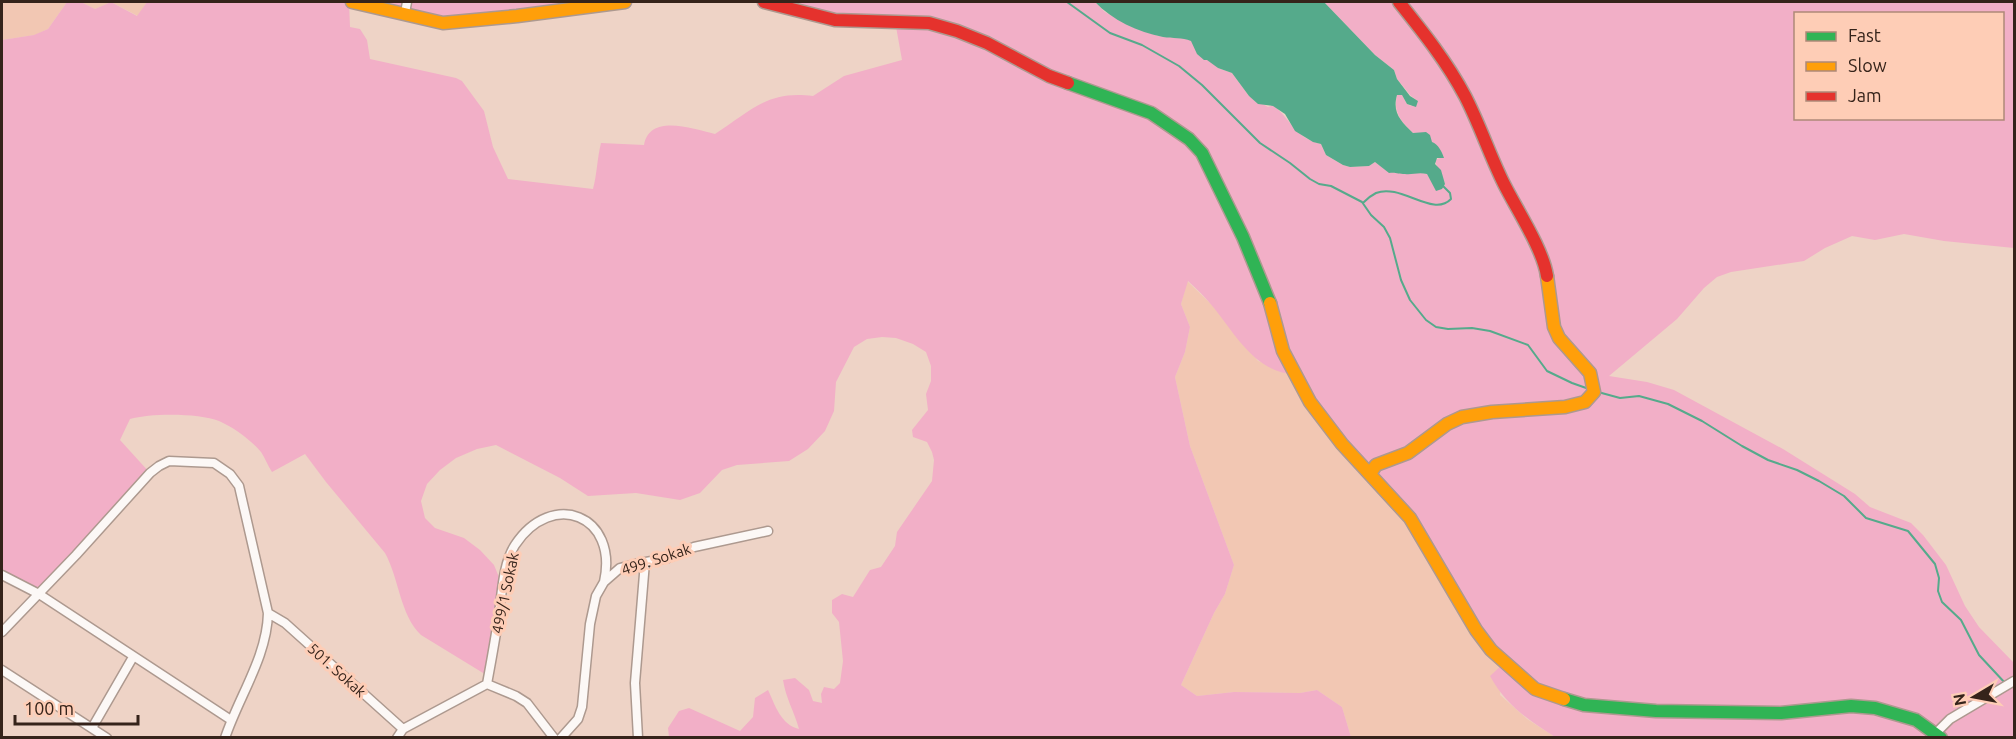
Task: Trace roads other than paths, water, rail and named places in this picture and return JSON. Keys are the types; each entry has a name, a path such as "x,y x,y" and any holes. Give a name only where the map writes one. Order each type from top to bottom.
{"street":[{"path":"352,2 406,7 443,23 469,22 625,2"},
{"path":"764,2 835,20 929,23 957,31 987,43 1049,76 1151,113 1190,139 1202,153 1243,237 1271,306 1283,351 1294,374 1326,426 1410,518 1476,630 1491,650 1535,689 1584,705 1656,711 1781,713 1851,706 1875,708 1916,720 1938,735 1950,719 2014,681"},
{"path":"1370,474 1376,465 1408,453 1447,424 1462,417 1565,406 1585,402 1594,392 1590,373 1573,357 1554,327 1547,272 1502,180 1466,98 1423,31 1399,2"},
{"path":"2,632 150,473 170,461 213,463 230,474 239,486 268,613 267,630 262,648 225,738"},
{"name":"499/1 Sokak","path":"487,684 507,566 514,546 528,530 547,518 569,514 593,524 600,535 605,555 607,569 604,582"},
{"name":"499. Sokak","path":"561,738 578,719 582,707 590,624 596,596 604,582 620,568 668,558 694,546 768,531"},
{"path":"638,738 635,683 645,562"},
{"path":"2,575 39,594 231,720"},
{"name":"501. Sokak","path":"268,613 285,623 403,729"},
{"path":"92,728 133,657"},
{"path":"2,670 106,738"},
{"path":"397,738 403,729 487,684 527,703 554,738"}],"waterway":[{"path":"1067,2 1110,33 1142,45 1179,66 1202,85 1260,143 1310,179 1319,184 1331,186 1362,202 1371,215 1384,227 1390,238 1401,280 1410,300 1426,320 1436,327 1490,331 1528,345 1547,371 1589,389"},
{"path":"1364,202 1376,193 1386,191 1396,192 1426,203 1444,204 1451,199 1450,193 1443,186"},
{"path":"1598,392 1620,398 1639,396 1668,404 1768,460 1819,481 1844,496 1866,518 1908,531 1935,564 1939,578 1938,591 1942,602 1961,620 1979,655 2006,684"}]}
